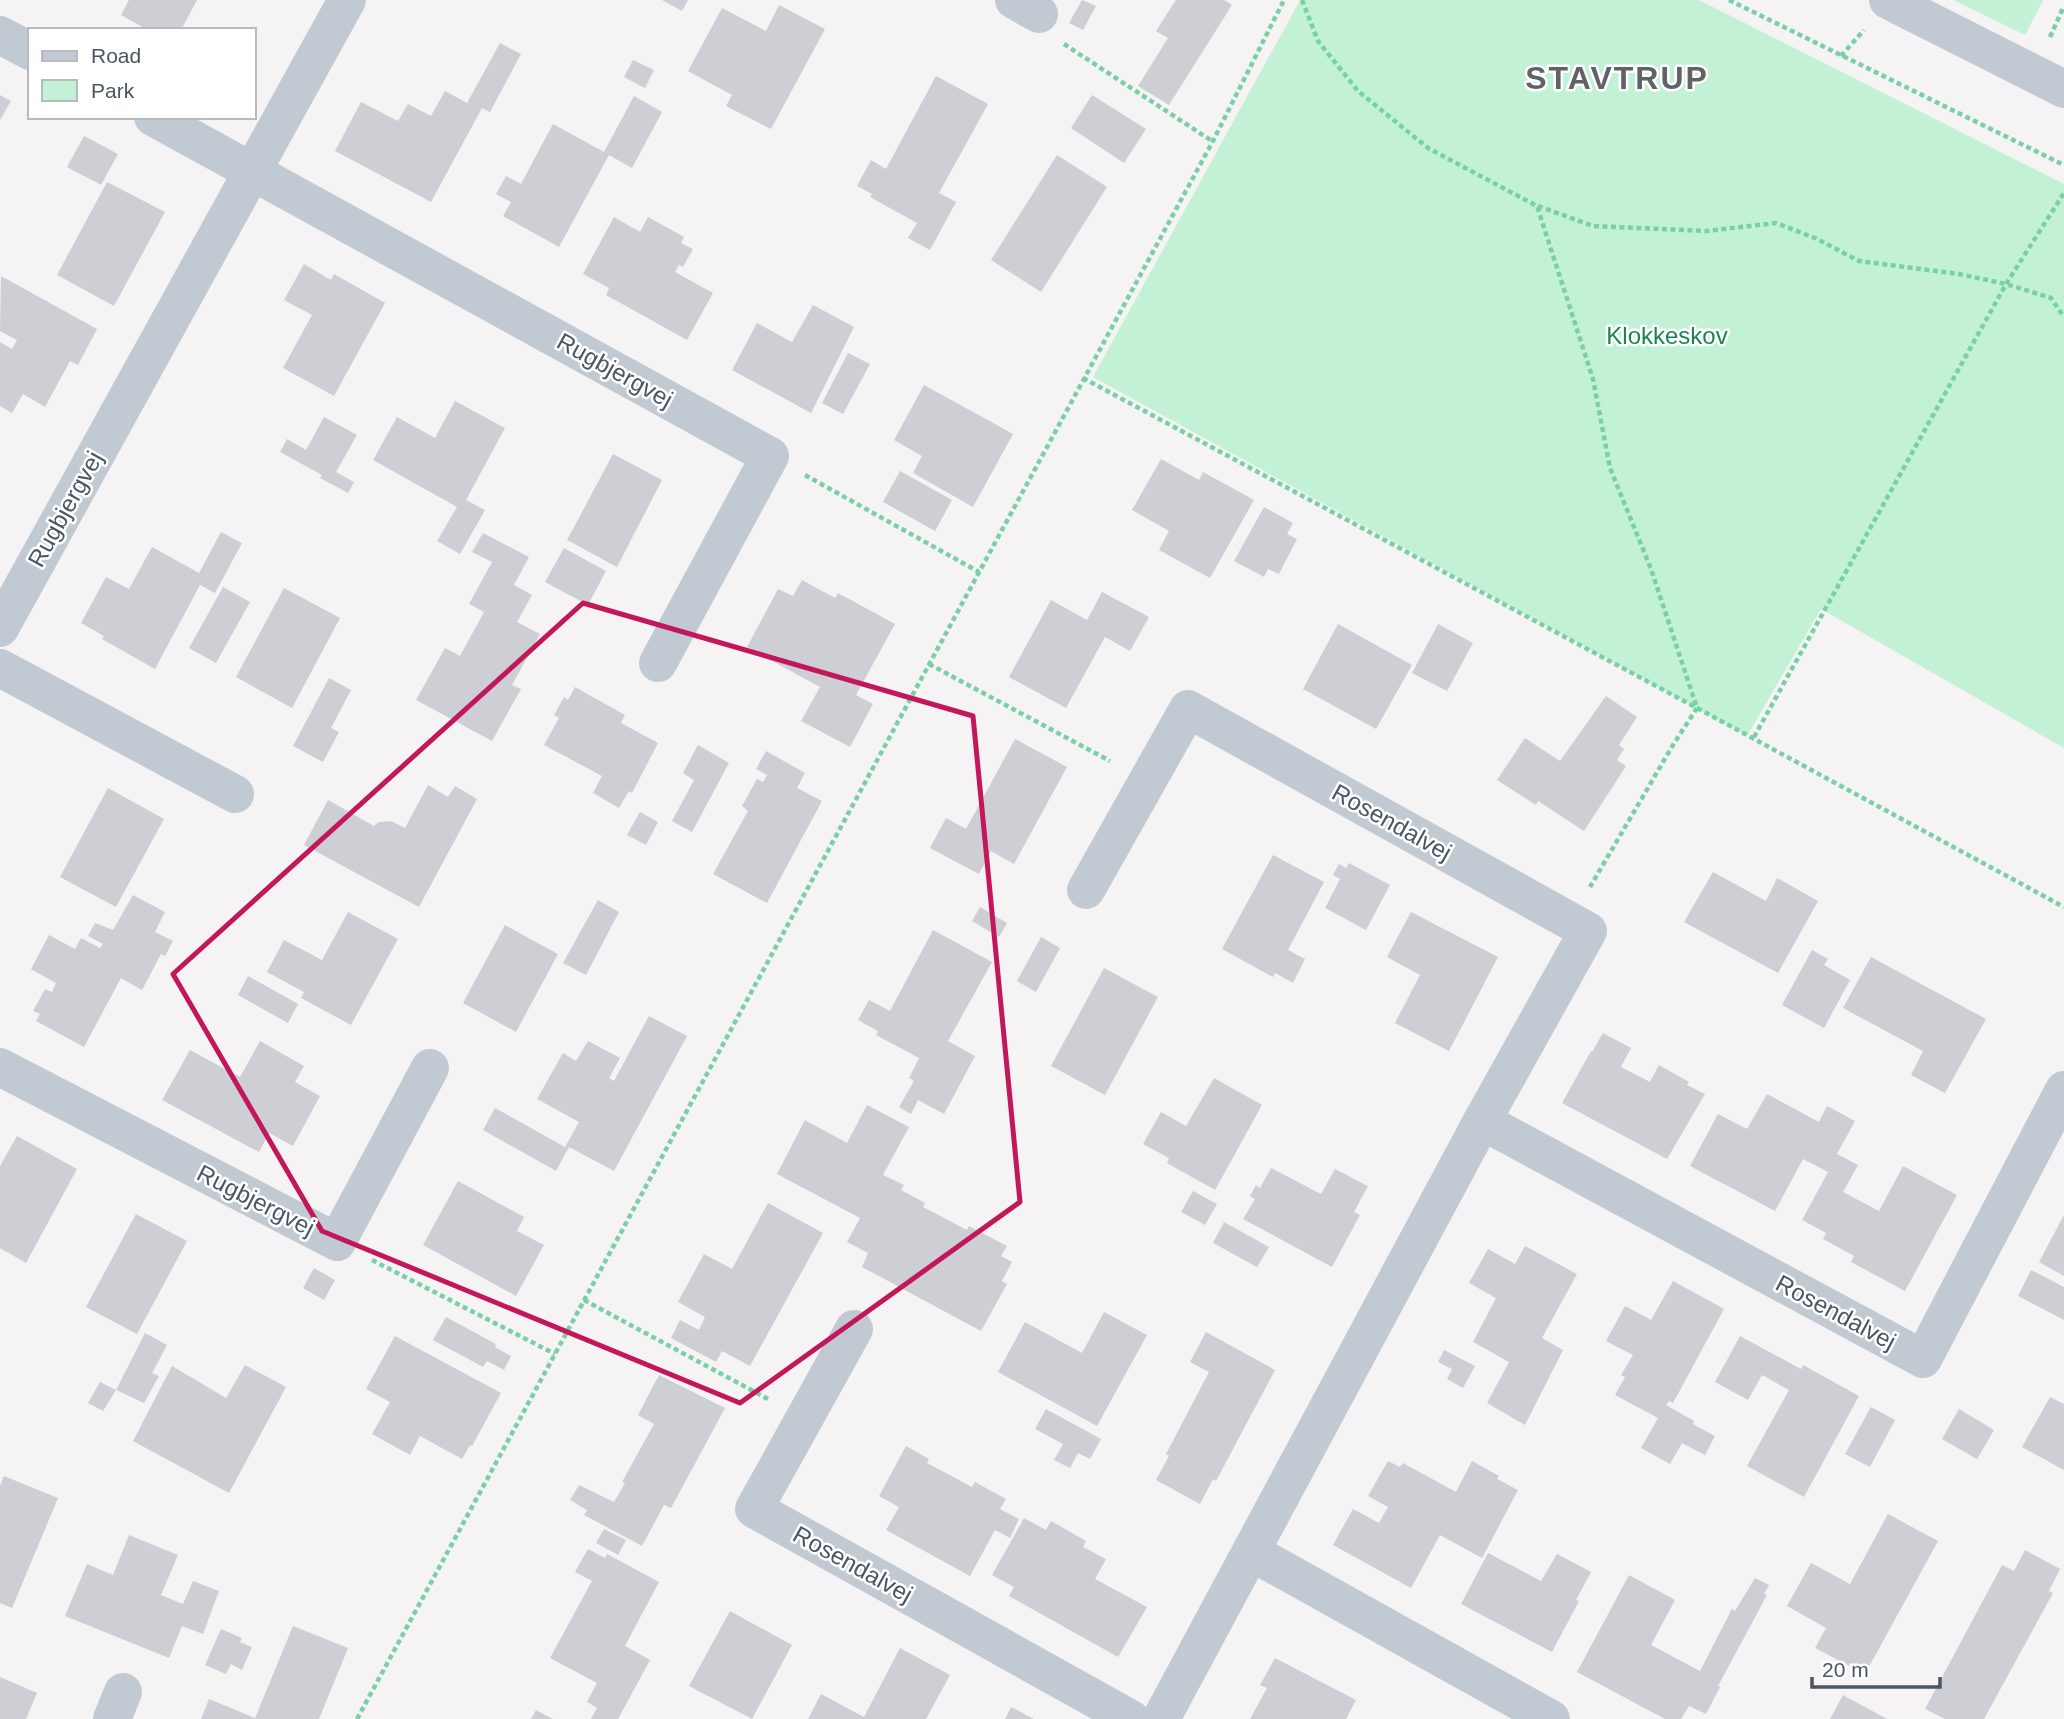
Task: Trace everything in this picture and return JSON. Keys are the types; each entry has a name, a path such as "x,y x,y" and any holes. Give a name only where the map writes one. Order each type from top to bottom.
{"street":[{"name":"Rugbjergvej","path":"0,628 346,0"},
{"path":"1890,0 2064,89"},
{"path":"0,35 28,50"},
{"name":"Rugbjergvej","path":"157,119 770,456"},
{"path":"659,663 770,456"},
{"path":"0,668 236,794"},
{"name":"Rosendalvej","path":"1086,890 1188,709 1570,921"},
{"path":"1161,1719 1482,1121 1588,931 1570,921"},
{"name":"Rugbjergvej","path":"0,1067 337,1242 430,1068"},
{"name":"Rosendalvej","path":"1482,1121 1923,1359 2064,1090"},
{"name":"Rosendalvej","path":"854,1329 754,1509 1131,1719"},
{"path":"1251,1552 1551,1719"}],"path":[{"path":"357,1719 1213,141 1284,0"},
{"path":"1303,0 1318,41 1358,92 1428,148 1537,206 1593,226 1707,231 1776,223 1859,261 1959,274 2006,284 2051,298 2064,317"},
{"path":"1728,0 2064,165"},
{"path":"1026,7 1062,42 1213,141"},
{"path":"1754,737 2006,284 2064,193"},
{"path":"1537,206 1593,379 1610,468 1651,569 1697,708"},
{"path":"1083,378 1754,737 2064,907"},
{"path":"770,456 979,572"},
{"path":"929,664 1147,780"},
{"path":"1570,921 1697,708"},
{"path":"337,1242 555,1354"},
{"path":"583,1300 805,1418"}],"highlighted area":[{"path":"583,603 973,716 1020,1202 740,1403 322,1231 173,974"}],"green space":[{"name":"Klokkeskov","path":"1300,0 1699,0 2064,184 2064,748 1821,609 1747,736 1093,377"},
{"path":"1953,0 2043,0 2025,35"}],"building":[{"path":"129,0 197,0 182,28 144,28 121,15"},
{"path":"662,0 688,0 682,11"},
{"path":"1082,0 1096,6 1083,30 1069,23"},
{"path":"1176,0 1224,0 1232,5 1169,105 1138,86 1168,38 1156,31"},
{"path":"779,5 825,29 771,129 726,106 732,95 688,71 722,8 766,31"},
{"path":"500,43 521,54 490,112 482,108 431,202 335,151 361,102 398,121 408,104 431,116 445,91 467,103"},
{"path":"633,60 654,70 645,88 624,77"},
{"path":"936,76 988,104 939,193 956,202 930,250 908,238 917,223 870,197 872,194 857,186 871,160 886,169"},
{"path":"0,95 11,101 0,120"},
{"path":"1092,95 1146,129 1124,163 1071,128"},
{"path":"634,96 662,112 632,168 609,155 559,247 503,216 511,202 496,194 506,176 521,184 553,124 604,152"},
{"path":"84,136 118,154 101,185 67,167"},
{"path":"1057,155 1107,187 1041,292 991,260"},
{"path":"107,182 165,212 114,306 57,275"},
{"path":"614,217 640,232 648,217 684,237 681,243 693,249 683,267 679,265 675,272 713,293 687,340 606,295 609,288 583,274"},
{"path":"304,264 331,280 334,274 385,303 334,396 283,368 312,315 284,300"},
{"path":"1,276 97,329 78,365 70,361 45,407 23,394 12,413 0,406 0,342 12,349 17,340 0,331"},
{"path":"813,305 854,327 811,413 732,370 757,323 792,342"},
{"path":"848,353 870,364 843,414 822,403"},
{"path":"924,385 1013,434 973,507 913,473 922,456 894,440"},
{"path":"455,401 505,428 466,500 485,510 460,554 437,541 457,507 373,460 397,417 435,438"},
{"path":"324,417 357,435 336,472 354,482 348,493 280,452 287,439 306,450"},
{"path":"613,454 662,480 617,567 567,540"},
{"path":"1161,459 1199,480 1203,472 1254,500 1210,578 1159,550 1169,531 1132,510"},
{"path":"900,471 952,500 935,531 883,502"},
{"path":"1264,507 1293,523 1287,534 1297,539 1279,574 1268,569 1264,577 1234,561"},
{"path":"221,532 242,543 215,593 200,585 155,669 102,639 104,636 81,623 106,577 129,589 152,547 199,573"},
{"path":"483,533 529,557 514,585 532,595 517,622 540,634 512,685 521,689 492,741 416,700 445,648 460,656 484,612 469,604 492,562 472,552"},
{"path":"564,548 606,571 588,605 545,582"},
{"path":"802,580 835,598 838,593 895,624 856,695 873,704 850,747 801,721 820,687 747,647 778,589 793,596"},
{"path":"223,587 250,602 216,663 189,648"},
{"path":"284,588 340,618 292,708 236,677"},
{"path":"1102,592 1149,617 1130,651 1105,637 1066,708 1009,677 1051,600 1087,620"},
{"path":"1338,624 1412,665 1376,729 1303,689"},
{"path":"1438,624 1473,643 1447,691 1412,673"},
{"path":"329,678 351,690 331,728 339,732 323,762 293,746"},
{"path":"575,687 625,715 621,723 658,743 632,793 629,791 619,808 593,793 602,776 544,745 559,718 554,715 564,697 568,700"},
{"path":"1606,696 1637,717 1619,745 1624,749 1617,760 1626,766 1584,831 1538,801 1536,805 1497,780 1525,738 1560,761"},
{"path":"1015,739 1067,767 1014,864 991,851 979,874 930,848 946,818 966,829"},
{"path":"698,745 729,763 692,832 672,821 694,780 683,773"},
{"path":"766,751 805,773 797,788 822,801 767,903 713,874 748,811 742,806 757,779 763,782 767,775 756,769"},
{"path":"428,785 448,797 455,786 477,799 419,907 304,845 328,800 374,826 379,822 391,821 405,828"},
{"path":"108,788 164,819 116,907 60,877"},
{"path":"640,812 658,822 646,845 627,835"},
{"path":"1273,855 1324,882 1288,950 1305,959 1293,983 1275,973 1273,977 1222,949"},
{"path":"1349,863 1390,885 1366,930 1325,908 1340,879 1333,875 1339,864 1346,868"},
{"path":"1713,872 1766,901 1777,878 1818,901 1778,973 1684,922"},
{"path":"133,895 165,912 155,932 173,941 165,956 161,954 142,990 121,978 84,1047 36,1021 40,1014 33,1011 45,989 52,992 56,983 31,969 49,935 75,949 81,938 100,948 103,944 88,936 95,923 113,930"},
{"path":"598,900 619,912 586,975 563,963"},
{"path":"980,907 1007,923 999,937 972,921"},
{"path":"348,912 398,939 351,1025 301,998 304,992 267,972 284,940 322,960"},
{"path":"1411,912 1498,957 1449,1051 1395,1023 1420,975 1387,957"},
{"path":"505,925 558,954 516,1032 463,1003"},
{"path":"933,930 992,962 948,1041 975,1056 944,1114 918,1100 911,1114 899,1107 914,1081 909,1078 919,1058 876,1035 878,1031 858,1020 869,1000 890,1011"},
{"path":"1041,937 1060,948 1036,992 1017,981"},
{"path":"1812,950 1828,959 1824,965 1850,980 1824,1028 1782,1005"},
{"path":"1871,957 1986,1019 1945,1093 1911,1075 1923,1051 1843,1008"},
{"path":"1104,968 1158,997 1105,1095 1051,1066"},
{"path":"248,976 298,1004 288,1023 238,995"},
{"path":"649,1016 687,1036 614,1171 569,1147 556,1171 483,1130 495,1108 565,1147 579,1122 537,1099 563,1053 576,1061 588,1041 620,1058 609,1078 614,1081"},
{"path":"1603,1033 1631,1048 1621,1067 1650,1082 1659,1065 1705,1094 1667,1159 1562,1103"},
{"path":"260,1041 304,1066 295,1082 320,1096 293,1146 269,1133 259,1152 162,1100 190,1050 240,1077"},
{"path":"1214,1078 1262,1105 1215,1190 1167,1163 1169,1158 1143,1144 1161,1112 1186,1126"},
{"path":"1767,1094 1819,1122 1827,1106 1855,1121 1837,1154 1858,1165 1843,1192 1879,1211 1903,1166 1957,1195 1905,1291 1851,1262 1854,1256 1823,1239 1826,1233 1802,1220 1828,1172 1803,1159 1775,1211 1690,1166 1718,1114 1747,1129"},
{"path":"867,1105 909,1127 883,1175 904,1185 901,1190 925,1203 923,1207 967,1230 969,1226 1007,1246 1001,1256 1012,1262 1002,1281 1007,1284 981,1331 862,1267 868,1253 847,1242 860,1218 777,1174 805,1120 847,1143"},
{"path":"17,1136 77,1169 26,1263 0,1248 0,1166"},
{"path":"1271,1168 1321,1194 1335,1169 1368,1186 1354,1212 1360,1215 1332,1267 1243,1219 1255,1199 1250,1196 1256,1185 1260,1188"},
{"path":"458,1181 524,1217 517,1231 544,1245 516,1296 423,1245"},
{"path":"1193,1191 1217,1204 1205,1225 1181,1212"},
{"path":"768,1203 823,1233 750,1366 722,1351 716,1362 671,1338 680,1320 699,1330 705,1317 678,1302 704,1254 732,1269"},
{"path":"136,1214 187,1241 137,1334 86,1307"},
{"path":"2064,1215 2064,1276 2039,1262"},
{"path":"1224,1222 1269,1247 1257,1267 1213,1243"},
{"path":"1525,1246 1577,1274 1542,1338 1563,1350 1525,1425 1487,1403 1509,1362 1473,1342 1496,1298 1469,1283 1488,1249 1515,1264"},
{"path":"314,1268 335,1280 324,1300 303,1288"},
{"path":"2031,1270 2064,1287 2064,1320 2018,1296"},
{"path":"1673,1281 1724,1309 1673,1403 1669,1401 1666,1405 1715,1436 1705,1455 1682,1443 1670,1464 1641,1448 1658,1418 1615,1395 1625,1377 1621,1375 1633,1355 1606,1341 1625,1306 1651,1320"},
{"path":"1104,1312 1147,1335 1097,1426 998,1372 1025,1322 1082,1353"},
{"path":"446,1317 496,1344 495,1347 511,1356 504,1370 487,1361 483,1367 433,1340"},
{"path":"1206,1332 1275,1370 1216,1481 1213,1479 1200,1504 1156,1480 1169,1456 1166,1454 1209,1372 1190,1362"},
{"path":"145,1333 167,1345 152,1373 159,1376 144,1403 116,1390"},
{"path":"395,1336 501,1393 462,1459 420,1436 410,1455 372,1434 390,1402 366,1389"},
{"path":"1740,1336 1801,1369 1803,1365 1859,1396 1804,1497 1747,1466 1789,1390 1762,1375 1748,1400 1715,1382"},
{"path":"1444,1350 1475,1366 1463,1388 1447,1379 1452,1369 1438,1362"},
{"path":"245,1365 286,1387 229,1493 133,1441 172,1366 226,1398"},
{"path":"659,1375 725,1408 671,1508 664,1505 642,1546 584,1515 587,1510 570,1500 579,1485 614,1502 654,1424 638,1415"},
{"path":"100,1382 116,1390 103,1411 88,1403"},
{"path":"2050,1397 2064,1404 2064,1470 2022,1447"},
{"path":"1871,1407 1895,1420 1870,1467 1845,1454"},
{"path":"1046,1409 1101,1439 1090,1459 1078,1453 1070,1468 1054,1460 1063,1444 1035,1429"},
{"path":"1959,1409 1994,1430 1977,1459 1942,1439"},
{"path":"906,1446 929,1459 927,1463 972,1487 975,1482 1006,1499 1000,1509 1019,1519 1010,1538 995,1530 970,1576 886,1530 899,1507 879,1496"},
{"path":"1388,1461 1400,1467 1403,1463 1456,1492 1472,1461 1518,1490 1482,1558 1440,1535 1411,1588 1333,1545 1353,1509 1379,1523 1388,1507 1368,1496"},
{"path":"4,1476 58,1498 12,1608 0,1603 0,1486"},
{"path":"1888,1514 1938,1541 1865,1674 1815,1648 1826,1628 1787,1606 1811,1563 1850,1584"},
{"path":"1024,1518 1046,1530 1051,1521 1086,1541 1083,1547 1106,1559 1095,1579 1147,1607 1118,1657 1009,1596 1014,1587 992,1575"},
{"path":"604,1529 626,1540 618,1555 596,1543"},
{"path":"129,1535 178,1555 161,1595 183,1604 193,1581 219,1591 203,1634 182,1626 169,1658 65,1616 87,1564 113,1575"},
{"path":"588,1549 605,1558 607,1554 659,1582 625,1646 650,1660 618,1719 591,1719 597,1708 587,1702 597,1683 550,1658 592,1581 575,1572"},
{"path":"2025,1550 2060,1569 2049,1591 2053,1593 1984,1719 1945,1719 1925,1709 2002,1565 2014,1571"},
{"path":"1488,1553 1541,1581 1557,1554 1591,1572 1552,1652 1461,1604"},
{"path":"1629,1575 1675,1600 1651,1645 1700,1671 1732,1609 1735,1611 1755,1578 1769,1585 1764,1594 1767,1595 1706,1714 1689,1706 1681,1719 1665,1719 1577,1672"},
{"path":"730,1611 792,1645 752,1719 689,1686"},
{"path":"293,1626 348,1648 319,1719 201,1719 209,1699 255,1718"},
{"path":"221,1629 242,1638 240,1642 252,1647 242,1670 231,1664 226,1674 205,1665"},
{"path":"900,1648 950,1675 926,1719 808,1719 821,1694 864,1717"},
{"path":"1275,1658 1356,1700 1346,1719 1250,1719 1267,1688 1260,1685"},
{"path":"0,1677 37,1693 26,1719 0,1719"},
{"path":"1843,1695 1887,1719 1830,1719"},
{"path":"1011,1707 1034,1719 1005,1719"},
{"path":"536,1710 553,1719 531,1719"}],"district":[{"name":"STAVTRUP","path":"1617,78"}]}
